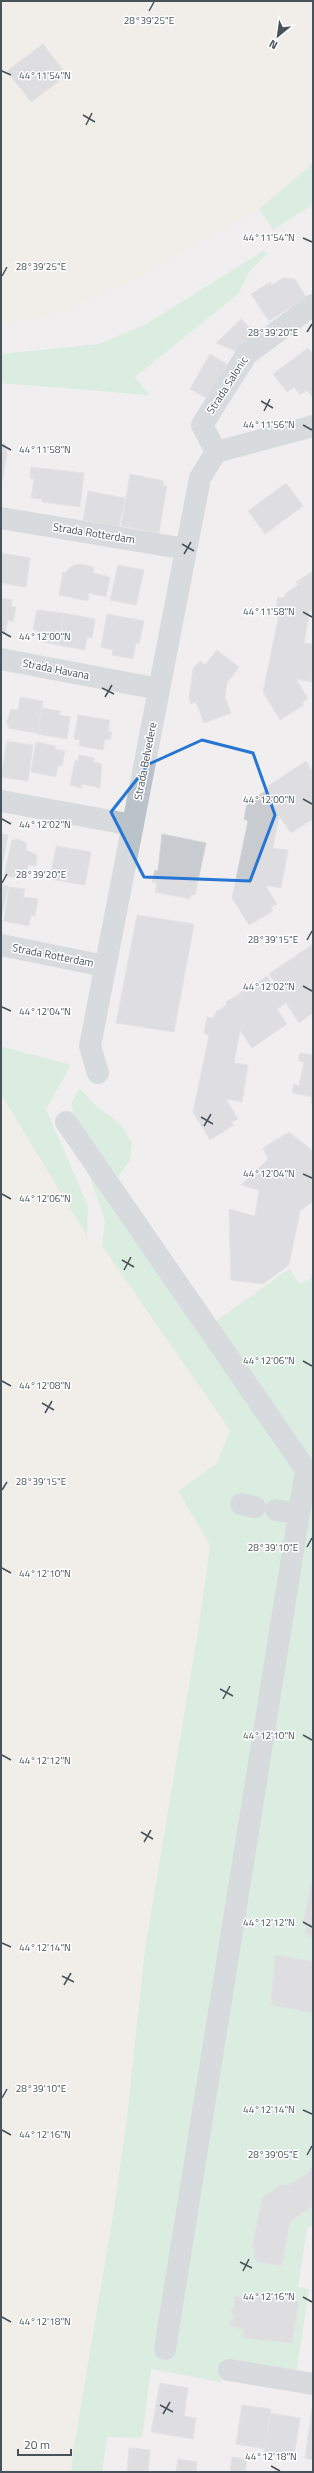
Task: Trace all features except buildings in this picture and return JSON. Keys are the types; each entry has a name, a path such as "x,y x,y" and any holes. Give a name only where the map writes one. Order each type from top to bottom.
{"street":[{"name":"Strada Salonic","path":"216,452 202,426 247,354 313,305"},
{"path":"216,452 313,426"},
{"name":"Strada Belvedere","path":"98,1073 90,1046 200,478 216,452"},
{"name":"Strada Rotterdam","path":"1,518 186,549"},
{"name":"Strada Havana","path":"1,658 159,688"},
{"path":"1,801 133,825"},
{"name":"Strada Rotterdam","path":"1,945 106,966"},
{"path":"66,1122 309,1471 294,1543 165,2349"},
{"path":"257,1507 299,1514"},
{"path":"294,1543 313,1532"},
{"path":"229,2370 313,2384"}],"highlighted area":[{"path":"202,740 253,753 275,815 250,881 144,877 111,812 149,764"}],"green space":[{"path":"313,163 313,204 273,230 259,209"},
{"path":"263,251 267,254 249,272 239,293 135,377 149,395 1,383 1,354 99,344 148,323"},
{"path":"1,1043 3,1047 71,1065 46,1109 88,1206 87,1236 1,1094"},
{"path":"79,1088 95,1105 120,1124 132,1143 130,1160 118,1177 75,1127 72,1103"},
{"path":"83,1159 202,1331 289,1269 300,1284 311,1278 313,1269 313,2225 307,2229 298,2287 309,2289 295,2381 226,2361 221,2382 151,2369 142,2438 107,2437 102,2472 71,2472 74,2446 114,2209 127,2117 145,1948 199,1624 210,1545 178,1491 217,1463 122,1278 102,1246 105,1220"}],"sand":[{"path":"1,1 313,1 313,163 259,209 130,281 49,317 1,323"},
{"path":"1,1094 84,1234 102,1246 230,1430 217,1463 178,1491 210,1545 199,1624 145,1948 127,2117 114,2209 74,2446 71,2472 1,2472"}]}
